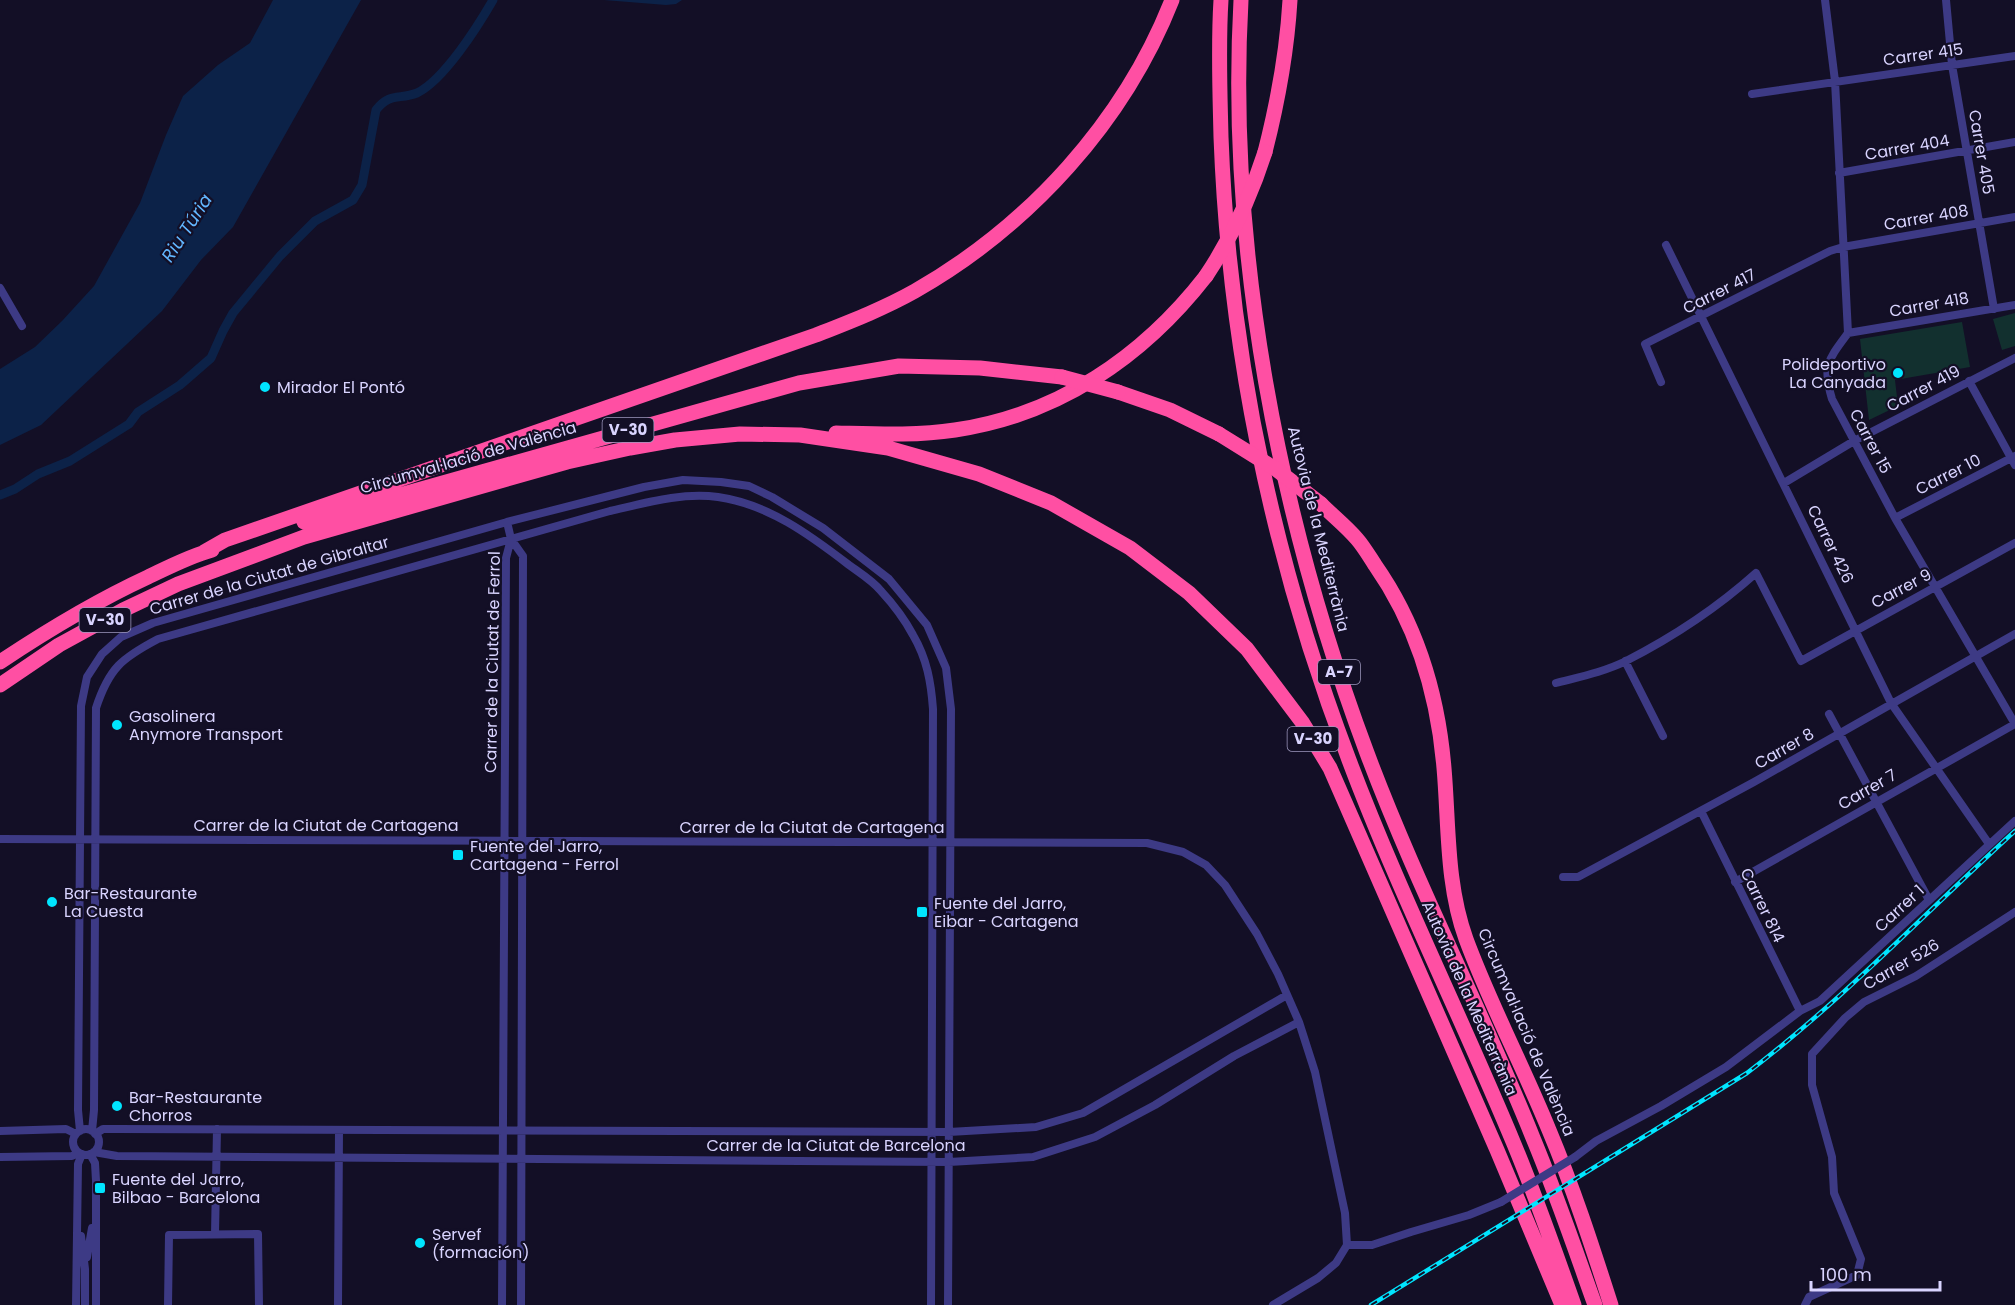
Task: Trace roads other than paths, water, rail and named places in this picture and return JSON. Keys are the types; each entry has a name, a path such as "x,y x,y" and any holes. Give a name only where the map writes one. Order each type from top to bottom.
{"highway":[{"path":"204,552 225,540 816,335 875,311 914,291 987,242 1023,212 1077,156 1114,109 1146,57 1172,0"},
{"name":"Autovia de la Mediterrània","path":"1221,0 1220,102 1232,284 1250,408 1274,522 1320,681 1348,759 1514,1143 1548,1229 1574,1305"},
{"name":"Autovia de la Mediterrània","path":"1241,0 1239,102 1242,182 1252,283 1275,434 1307,566 1341,680 1366,753 1533,1136 1595,1305"},
{"path":"801,435 823,432 896,435 956,430 1014,417 1074,392 1114,367 1153,335 1196,288 1215,262 1255,182 1265,152 1282,80 1290,0"},
{"name":"Circumval·lació de València","path":"0,662 52,627 117,592 204,552 799,383 899,366 980,368 1062,377 1118,392 1170,410 1219,434 1277,470 1321,504 1357,539 1392,589 1412,630 1430,681 1439,725 1444,768 1450,865 1455,898 1465,937 1549,1129 1582,1213 1611,1305"},
{"name":"Circumval·lació de València","path":"0,684 59,645 123,610 197,576 304,537 567,462 630,448 675,440 740,434 801,435 888,448 979,474 1051,503 1130,548 1189,593 1246,649 1302,722 1330,768 1497,1150 1562,1305"}],"street":[{"path":"1825,0 1835,81 1848,333"},
{"name":"Carrer 405","path":"1946,0 1952,65 1994,309"},
{"name":"Carrer 415","path":"1752,94 2015,56"},
{"name":"Carrer 404","path":"1839,173 2015,142"},
{"name":"Carrer 408","path":"1842,247 2015,217"},
{"name":"Carrer 426","path":"1666,245 1891,703 1989,844"},
{"name":"Carrer 417","path":"1661,382 1645,345 1842,247"},
{"path":"0,288 21,326"},
{"name":"Carrer 418","path":"1848,333 2015,305"},
{"name":"Carrer 15","path":"1848,333 1831,357 1826,379 1832,399 1934,588 1976,655 2015,724"},
{"name":"Carrer 419","path":"1784,483 1854,441 2015,358"},
{"path":"1969,381 2014,460"},
{"name":"Carrer 10","path":"1895,518 2014,460"},
{"name":"Carrer de la Ciutat de Gibraltar","path":"78,1133 81,706 87,678 102,654 121,637 142,628 507,522 644,487 682,480 750,486 824,528 889,579 927,625 946,668 951,709 948,1305"},
{"name":"Carrer de la Ciutat de Gibraltar","path":"96,840 96,708 103,686 118,664 158,639 649,501 683,496 715,496 743,501 764,509 816,539 881,590 913,636 930,674 933,709 931,1305"},
{"path":"507,522 511,539"},
{"name":"Carrer de la Ciutat de Ferrol","path":"502,1305 506,558 511,539"},
{"name":"Carrer de la Ciutat de Ferrol","path":"511,539 523,556 521,1305"},
{"name":"Carrer 9","path":"1625,661 1726,600 1756,573 1801,661 2015,543"},
{"name":"Carrer 8","path":"1563,878 1578,877 1701,811 2015,634"},
{"path":"1556,683 1598,672 1625,661 1663,736"},
{"path":"1829,714 1929,900"},
{"name":"Carrer 7","path":"1735,882 2015,724"},
{"name":"Carrer 814","path":"1701,811 1800,1011"},
{"name":"Carrer 1","path":"1800,1011 1820,1001 2015,821"},
{"name":"Carrer de la Ciutat de Cartagena","path":"0,839 1147,843 1183,852 1206,865 1226,885 1257,934 1299,1022 1315,1072 1341,1192 1347,1245"},
{"path":"93,1133 96,840"},
{"name":"Carrer 526","path":"1805,1305 1809,1297 1857,1275 1861,1259 1834,1193 1832,1157 1812,1085 1812,1054 1845,1018 1864,1002 1916,976 2015,912"},
{"name":"Carrer de la Ciutat de Barcelona","path":"93,1133 117,1129 949,1132 1035,1127 1083,1113 1287,995"},
{"path":"1274,1305 1318,1278 1336,1263 1347,1245 1371,1245 1469,1215 1501,1202 1575,1157 1596,1141 1726,1067 1800,1011"},
{"name":"Carrer de la Ciutat de Barcelona","path":"0,1157 72,1156 86,1153 117,1156 949,1162 1033,1156 1095,1137 1155,1105 1234,1056 1299,1022"},
{"path":"0,1131 66,1129 78,1133"},
{"path":"215,1234 217,1129"},
{"path":"76,1305 78,1164 86,1153 98,1146 98,1137 83,1130 78,1133 73,1142 86,1153 94,1162 96,1305"},
{"path":"338,1305 339,1130"},
{"path":"85,1269 96,1199"},
{"path":"77,1200 85,1269 85,1305"},
{"path":"168,1305 169,1235 215,1234 258,1234 259,1305"}],"water":[{"name":"Riu Túria","path":"273,0 361,0 233,227 201,260 162,311 41,425 0,445 0,369 35,347 94,286 140,203 183,96 218,65 250,43"},
{"path":"604,0 682,0 676,4 666,5"}],"waterway":[{"path":"0,495 15,489 38,474 70,461 129,424 138,412 180,385 211,358 233,313 280,256 315,221 353,200 362,185 376,110 390,99 417,93 438,77 460,51 493,0"}],"railway":[{"path":"1371,1305 1747,1073 1851,986 2015,831"}],"place":[{"name":"Polideportivo La Canyada","path":"1898,373"},
{"name":"Mirador El Pontó","path":"265,387"},
{"name":"Gasolinera Anymore Transport","path":"117,725"},
{"name":"Fuente del Jarro, Cartagena - Ferrol","path":"458,855"},
{"name":"Bar-Restaurante La Cuesta","path":"52,902"},
{"name":"Fuente del Jarro, Eibar - Cartagena","path":"922,912"},
{"name":"Bar-Restaurante Chorros","path":"117,1106"},
{"name":"Fuente del Jarro, Bilbao - Barcelona","path":"100,1188"},
{"name":"Servef (formación)","path":"420,1243"}]}
